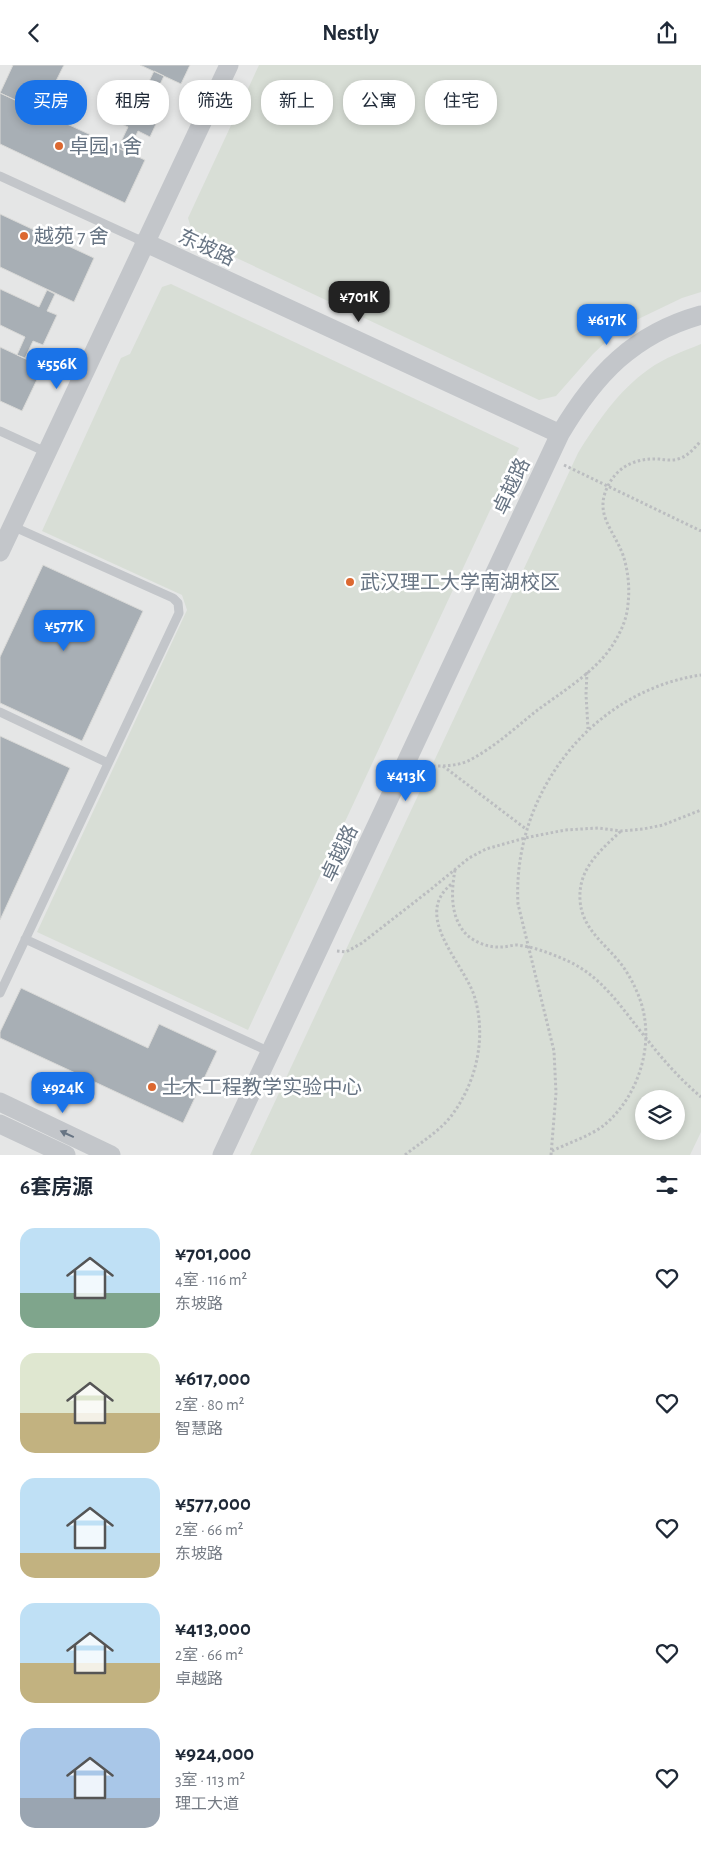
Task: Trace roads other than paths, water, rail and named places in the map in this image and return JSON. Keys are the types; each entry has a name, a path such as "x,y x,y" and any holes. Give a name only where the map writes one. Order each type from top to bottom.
{"street":[{"path":"0,552 229,65"},
{"name":"东坡路","path":"144,243 560,435"},
{"name":"卓越路","path":"222,1155 560,435 585,394 612,363 654,334 701,315"},
{"path":"0,1103 111,1155"},
{"path":"0,1124 66,1155"}],"lane":[{"path":"0,176 144,243"},
{"path":"0,431 46,452"},
{"path":"0,993 179,613 178,603 173,599 12,526"},
{"path":"0,712 108,763"},
{"path":"25,939 270,1052"}],"place":[{"name":"卓园 1 舍","path":"59,146"},
{"name":"越苑 7 舍","path":"24,236"},
{"name":"武汉理工大学南湖校区","path":"350,582"},
{"name":"土木工程教学实验中心","path":"152,1087"}]}
